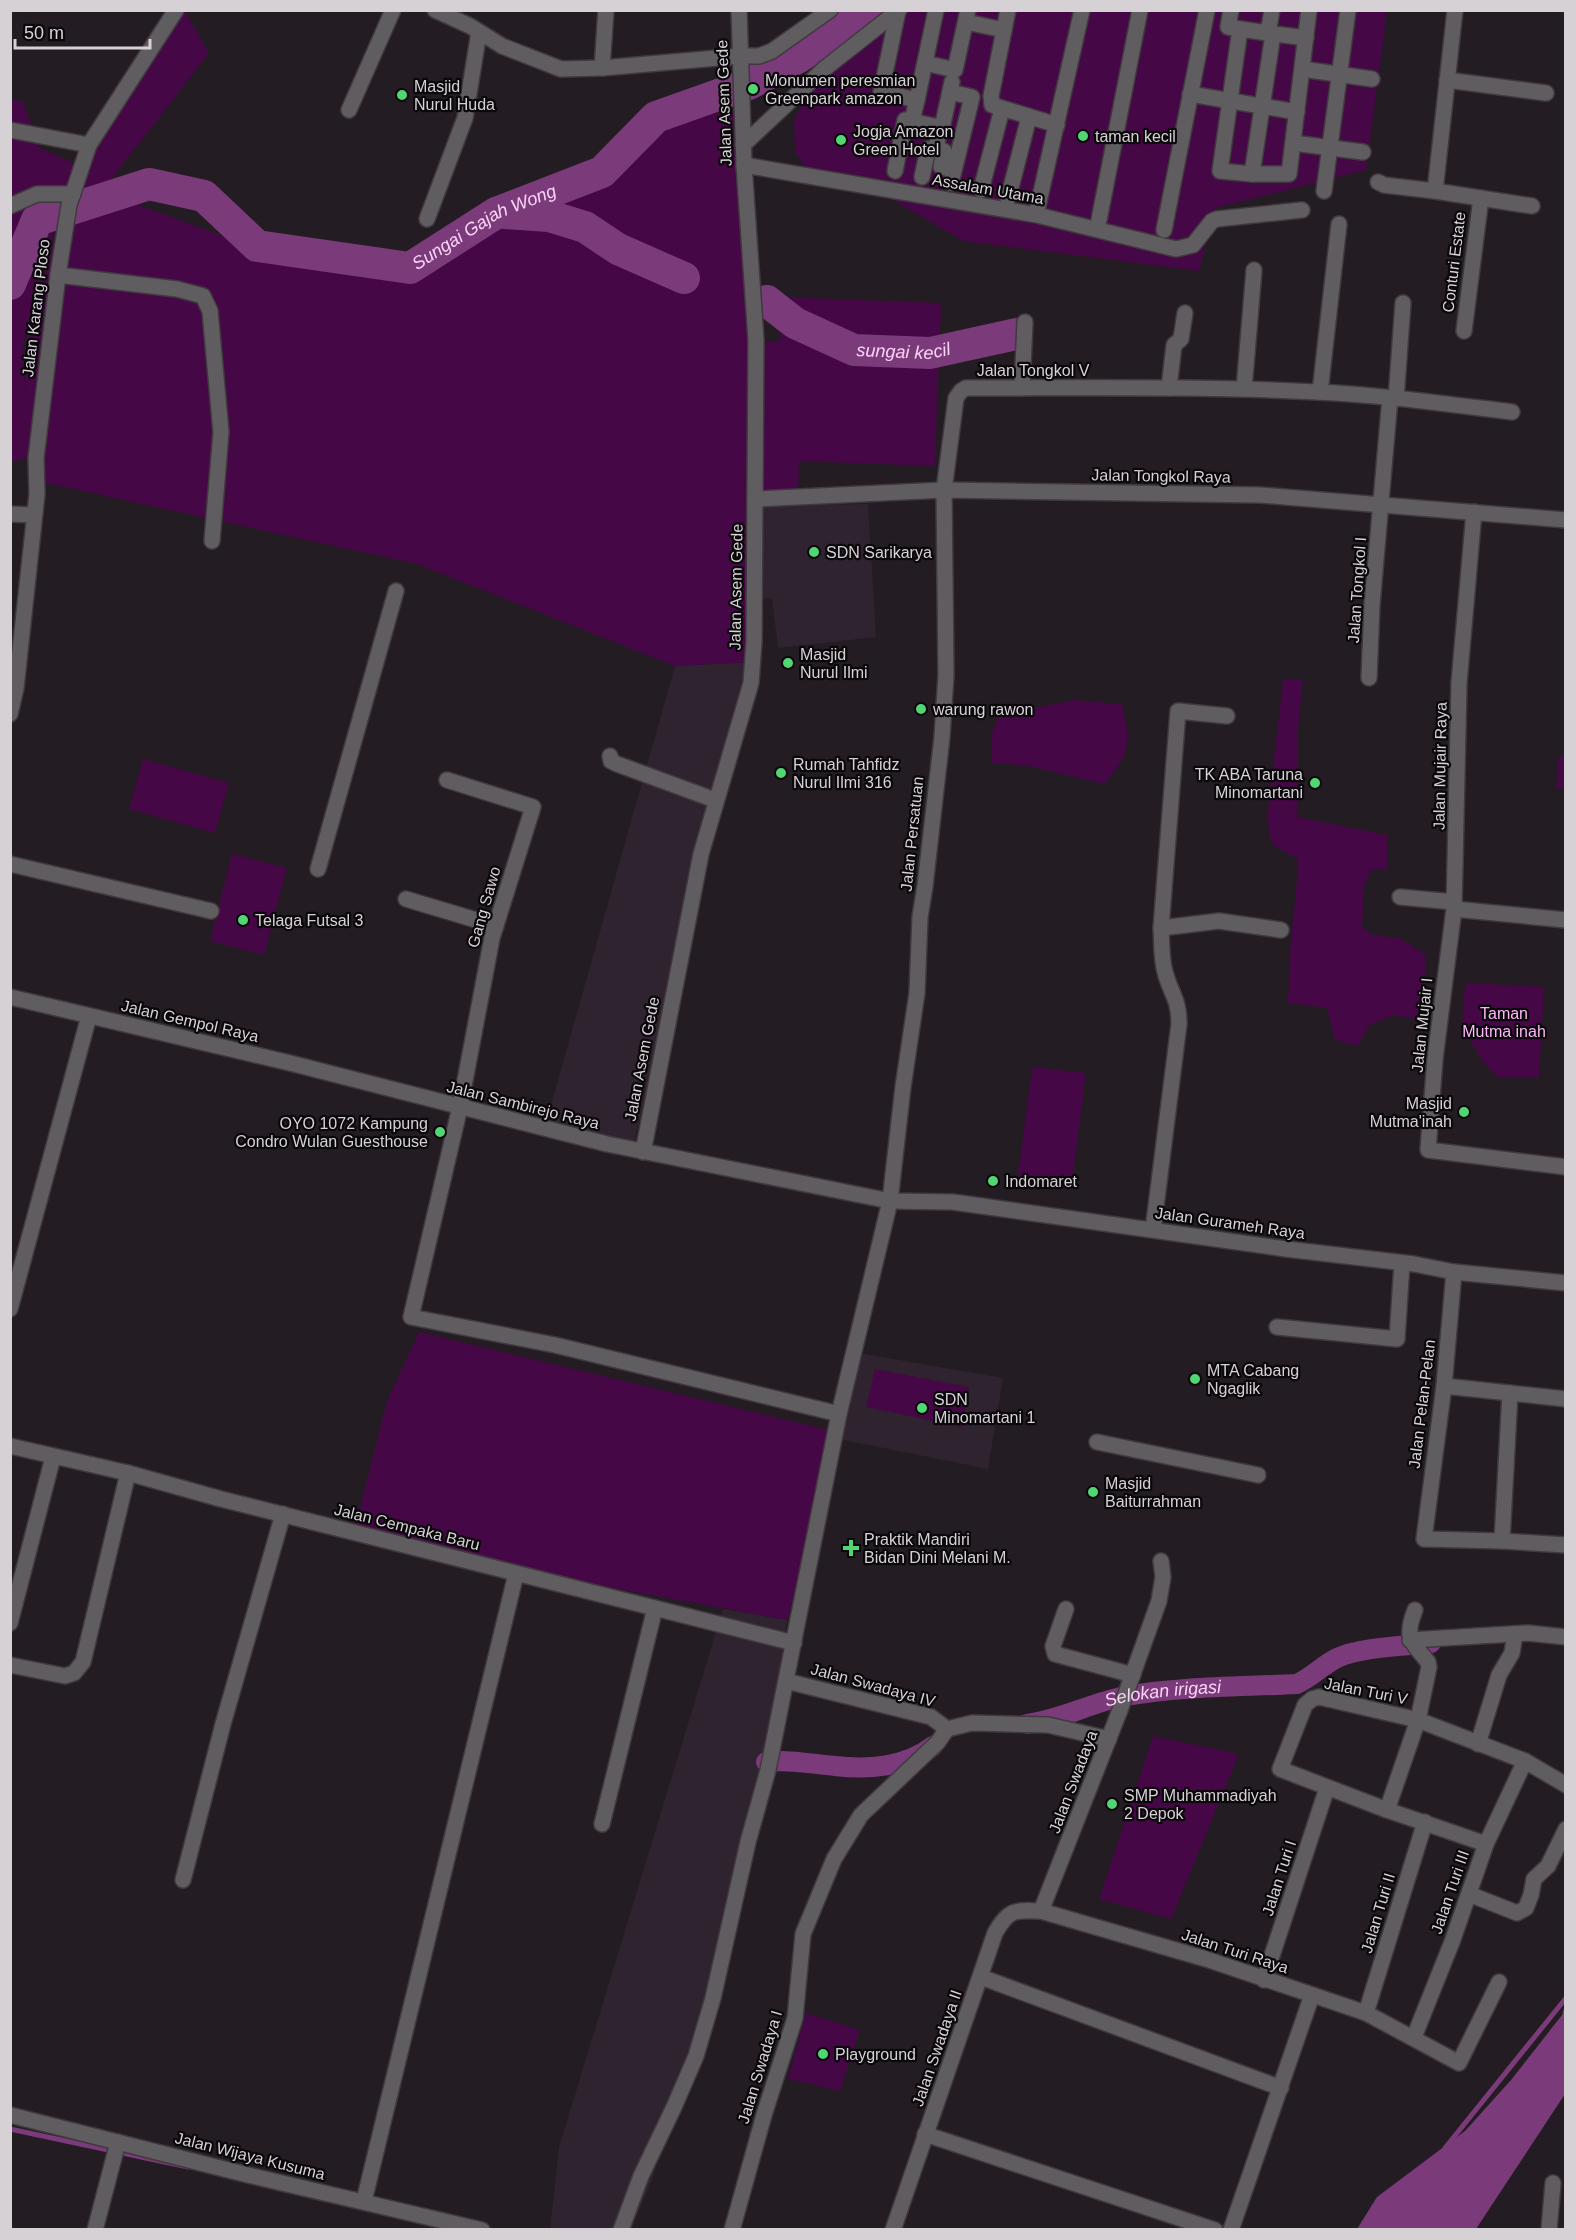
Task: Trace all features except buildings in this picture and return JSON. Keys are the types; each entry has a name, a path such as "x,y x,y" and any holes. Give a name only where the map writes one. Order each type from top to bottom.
{"street":[{"name":"Jalan Karang Ploso","path":"10,714 16,688 37,494 36,458 64,227 89,145 176,10"},
{"path":"349,110 393,10"},
{"path":"435,10 502,46 561,69 759,56 772,51 830,10"},
{"path":"602,68 606,10"},
{"name":"Jalan Asem Gede","path":"643,1152 701,854 751,682 754,642 756,340 744,165 739,10"},
{"path":"912,121 936,10"},
{"path":"981,190 997,106 991,96 1008,10"},
{"path":"1038,206 1082,10"},
{"path":"1099,220 1140,10"},
{"path":"1164,230 1207,10"},
{"path":"1231,10 1228,27 1306,38"},
{"path":"1252,174 1263,106 1272,10"},
{"path":"1240,29 1220,171 1289,174 1309,10"},
{"path":"1324,191 1348,10"},
{"path":"1435,191 1455,10"},
{"path":"898,11 881,92 917,100"},
{"path":"743,138 824,69 898,11"},
{"path":"936,149 967,16 1004,30"},
{"path":"427,219 465,118 479,32"},
{"path":"925,63 955,70"},
{"path":"1302,69 1372,79"},
{"path":"1447,80 1546,93"},
{"path":"950,92 1057,125"},
{"path":"1190,94 1297,112"},
{"path":"922,177 928,149 944,151 941,167 953,176 972,97"},
{"path":"1008,199 1029,117"},
{"path":"895,171 905,120 940,127"},
{"path":"10,130 89,145"},
{"path":"1293,143 1363,152"},
{"name":"Assalam Utama","path":"744,165 1037,215 1176,249 1193,245 1212,221 1302,210"},
{"name":"Conturi Estate","path":"1378,182 1532,206"},
{"path":"10,206 38,194 71,199"},
{"name":"Conturi Estate","path":"1464,331 1481,198"},
{"path":"1320,392 1339,224"},
{"path":"1244,389 1254,270"},
{"path":"58,275 177,289 203,296 210,311 221,432 212,541"},
{"name":"Jalan Tongkol I","path":"1370,678 1372,605 1403,303"},
{"path":"1169,388 1174,345 1181,339 1185,313"},
{"path":"1022,388 1025,322"},
{"name":"Jalan Tongkol V","path":"945,490 954,406 961,391 966,388 1169,388 1320,392 1512,412"},
{"name":"Jalan Tongkol Raya","path":"756,499 945,490 1260,495 1566,520"},
{"name":"Jalan Persatuan","path":"621,2229 641,2176 674,2107 699,2047 713,1998 748,1842 768,1770 839,1414 890,1201 916,993 920,917 926,886 942,737 946,675 945,490"},
{"name":"Jalan Mujair Raya","path":"1454,906 1459,682 1474,512"},
{"path":"10,514 34,515"},
{"path":"318,869 396,591"},
{"path":"1153,1230 1179,1024 1177,999 1166,976 1162,958 1161,928 1178,711 1227,716"},
{"path":"610,756 611,761 617,764 715,801"},
{"name":"Gang Sawo","path":"447,780 533,807 496,926 460,1107 411,1317 555,1345 839,1414"},
{"path":"10,864 211,911"},
{"path":"1400,897 1566,920"},
{"path":"406,899 496,926"},
{"name":"Jalan Mujair I","path":"1454,906 1435,1059 1428,1150 1566,1167"},
{"path":"1161,928 1219,921 1281,930"},
{"name":"Jalan Gempol Raya","path":"10,997 360,1082"},
{"path":"10,1309 90,1016"},
{"name":"Jalan Sambirejo Raya","path":"360,1082 643,1152 890,1201"},
{"name":"Jalan Gurameh Raya","path":"890,1201 953,1202 1454,1272 1566,1283"},
{"path":"1277,1327 1397,1339 1402,1263"},
{"name":"Jalan Pelan-Pelan","path":"1454,1272 1444,1386 1424,1539 1502,1541"},
{"path":"1444,1386 1566,1399"},
{"path":"1510,1393 1502,1541 1566,1545"},
{"path":"1097,1442 1258,1475"},
{"name":"Jalan Cempaka Baru","path":"10,1446 128,1473 516,1574 794,1643"},
{"path":"10,1623 53,1457"},
{"path":"10,1665 65,1676 78,1670 83,1662 128,1473"},
{"path":"183,1880 223,1724 283,1514"},
{"name":"Jalan Swadaya","path":"1041,1911 1120,1710 1159,1601 1163,1577 1161,1561"},
{"path":"364,2201 516,1574"},
{"path":"602,1824 655,1608"},
{"path":"1066,1609 1053,1646 1055,1654 1132,1677"},
{"path":"1387,1810 1418,1720 1429,1667 1408,1633 1415,1610"},
{"path":"1413,1644 1518,1636 1566,1637"},
{"path":"1478,1744 1499,1675 1512,1653 1518,1636"},
{"name":"Jalan Swadaya IV","path":"786,1681 931,1717 947,1729"},
{"name":"Jalan Turi V","path":"1327,1788 1280,1769 1305,1705 1312,1699 1319,1697 1418,1720"},
{"path":"1418,1720 1525,1761 1566,1785"},
{"path":"947,1729 972,1723 1048,1725 1108,1739"},
{"name":"Jalan Swadaya I","path":"732,2229 764,2115 795,2019 803,1934 834,1859 861,1815 938,1742 947,1729"},
{"name":"Jalan Turi III","path":"1414,2037 1486,1844 1525,1761"},
{"path":"1327,1788 1486,1844"},
{"name":"Jalan Turi I","path":"1264,1980 1327,1788"},
{"name":"Jalan Turi II","path":"1366,2013 1425,1822"},
{"path":"1469,1894 1517,1913 1526,1908 1532,1895 1534,1879 1548,1866 1566,1829"},
{"name":"Jalan Swadaya II","path":"893,2229 995,1933 1004,1917 1016,1910 1041,1911"},
{"name":"Jalan Turi Raya","path":"1041,1911 1206,1959 1366,2013 1459,2063 1499,1982"},
{"path":"981,1977 1281,2088"},
{"path":"1231,2229 1312,1995"},
{"name":"Jalan Wijaya Kusuma","path":"10,2115 249,2175 482,2229"},
{"path":"926,2134 1215,2229"},
{"path":"95,2229 118,2142"},
{"path":"1549,2229 1552,2183"}],"shaded area":[{"name":"SDN Sarikarya","path":"868,504 876,637 778,648 772,599 758,598 756,506"},
{"path":"754,662 703,832 634,1143 547,1119 675,666"},
{"name":"SDN Minomartani 1","path":"859,1353 1003,1378 988,1469 839,1439"},
{"path":"723,1609 787,1620 753,1841 652,2180 631,2229 550,2230 559,2147"},
{"path":"1565,2005 1565,2094 1476,2229 1357,2229 1377,2197 1465,2131 1511,2080 1562,2015"}],"green space":[{"path":"176,11 185,11 209,53 102,191 256,248 414,280 496,213 603,174 658,120 738,111 750,341 747,499 754,662 675,666 417,564 28,479 27,458 11,462 11,99 23,102 40,148 75,164","holes":["62,210 25,344 26,411 23,343 55,226 33,228"]},
{"name":"taman kecil","path":"880,11 1387,11 1366,170 1215,208 1199,271 963,241 884,195 808,171 795,152 794,120 806,96"},
{"path":"782,297 941,303 935,466 799,461 798,501 760,496 759,343 780,341"},
{"path":"1303,679 1298,729 1297,817 1387,835 1387,870 1372,869 1364,886 1362,927 1373,935 1399,938 1425,954 1425,976 1416,1019 1394,1015 1369,1025 1358,1046 1335,1040 1327,1008 1288,1003 1298,859 1272,844 1267,819 1283,680"},
{"path":"1074,700 1122,704 1127,729 1126,747 1119,764 1104,784 1029,766 992,763 991,736 1002,707 1040,707"},
{"path":"1559,755 1565,755 1565,789 1556,788"},
{"path":"143,759 229,783 215,833 129,809"},
{"path":"232,854 287,868 264,955 210,941"},
{"name":"Taman Mutma inah","path":"1465,983 1544,987 1539,1078 1497,1077 1482,1060 1462,1027"},
{"path":"1032,1067 1086,1073 1071,1190 1017,1183"},
{"path":"419,1332 837,1432 787,1620 521,1571 355,1528 387,1401"},
{"path":"875,1369 969,1387 962,1427 866,1407"},
{"path":"1153,1736 1239,1754 1171,1919 1099,1899"},
{"name":"Playground","path":"806,2013 860,2030 840,2091 788,2079"}],"waterway":[{"name":"Sungai Gajah Wong","path":"10,284 37,220 149,184 204,196 257,246 410,268 496,213 602,172 656,117 749,84 799,57 870,10"},
{"name":"sungai kecil","path":"505,213 549,216 585,227 618,249 684,278"},
{"name":"sungai kecil","path":"767,301 795,323 854,350 930,353 1016,334"},
{"name":"Selokan irigasi","path":"1027,1724 1052,1719 1126,1696 1190,1689 1297,1684 1347,1654 1370,1649 1431,1643"},
{"name":"Selokan irigasi","path":"766,1762 792,1761 860,1768 873,1767 911,1759 933,1746"},
{"path":"1445,2148 1566,1998"},
{"path":"10,2129 188,2167"}],"place":[{"name":"Monumen peresmian Greenpark amazon","path":"753,89"},
{"name":"Masjid Nurul Huda","path":"402,95"},
{"name":"taman kecil","path":"1083,136"},
{"name":"Jogja Amazon Green Hotel","path":"841,140"},
{"name":"SDN Sarikarya","path":"814,552"},
{"name":"Masjid Nurul Ilmi","path":"788,663"},
{"name":"warung rawon","path":"921,709"},
{"name":"Rumah Tahfidz Nurul Ilmi 316","path":"781,773"},
{"name":"TK ABA Taruna Minomartani","path":"1315,783"},
{"name":"Telaga Futsal 3","path":"243,920"},
{"name":"Masjid Mutma'inah","path":"1464,1112"},
{"name":"OYO 1072 Kampung Condro Wulan Guesthouse","path":"440,1132"},
{"name":"Indomaret","path":"993,1181"},
{"name":"MTA Cabang Ngaglik","path":"1195,1379"},
{"name":"SDN Minomartani 1","path":"922,1408"},
{"name":"Masjid Baiturrahman","path":"1093,1492"},
{"name":"Praktik Mandiri Bidan Dini Melani M.","path":"851,1548"},
{"name":"SMP Muhammadiyah 2 Depok","path":"1112,1804"},
{"name":"Playground","path":"823,2054"}]}
